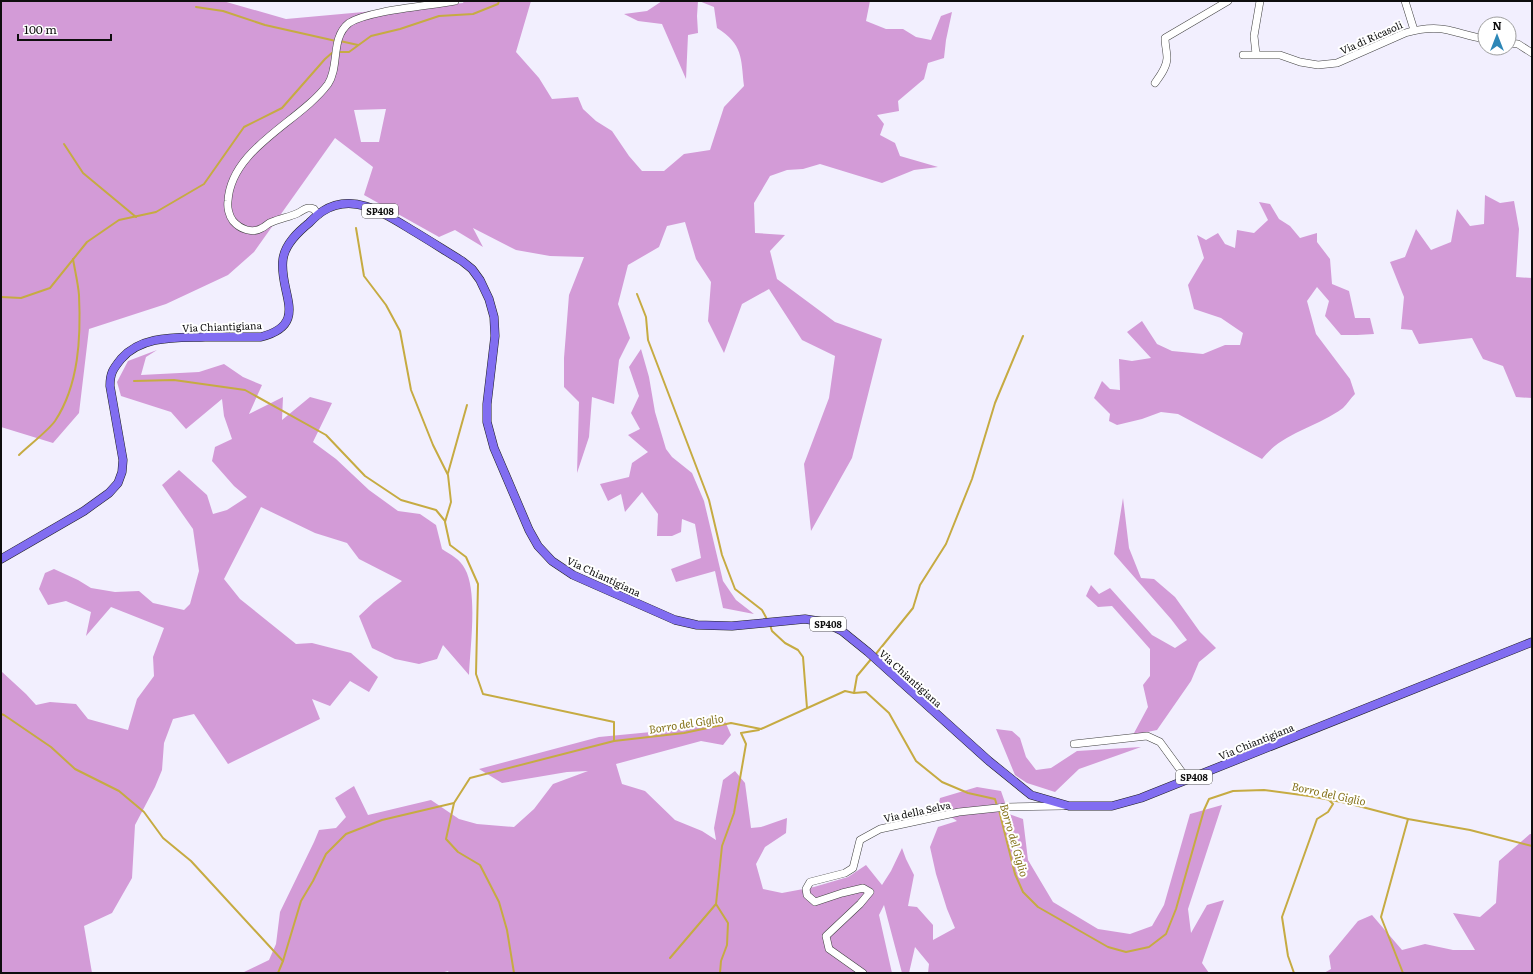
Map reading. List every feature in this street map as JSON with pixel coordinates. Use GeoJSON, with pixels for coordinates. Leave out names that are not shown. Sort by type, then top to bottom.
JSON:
{"type":"FeatureCollection","features":[{"type":"Feature","properties":{"kind":"main road","name":"Via Chiantigiana"},"geometry":{"type":"LineString","coordinates":[[1,560],[84,511],[109,493],[118,483],[122,472],[123,460],[110,386],[110,374],[127,352],[140,345],[155,340],[178,338],[261,337],[273,334],[283,326],[288,318],[289,301],[283,277],[283,259],[285,252],[293,238],[323,211],[337,206],[353,204],[366,206],[381,211],[462,261],[472,269],[480,280],[489,299],[494,317],[495,330],[487,422],[494,448],[529,530],[538,546],[552,561],[573,575],[675,620],[697,625],[748,625],[779,621],[805,620],[824,622],[842,631],[868,652],[989,761],[1031,795],[1069,806],[1112,806],[1141,798],[1532,642]]}},
{"type":"Feature","properties":{"kind":"street"},"geometry":{"type":"LineString","coordinates":[[318,215],[314,209],[306,208],[288,217],[273,221],[261,229],[252,231],[243,230],[232,220],[227,206],[228,193],[234,179],[248,157],[291,118],[316,98],[328,84],[332,76],[338,40],[349,24],[359,18],[381,13],[455,1]]}},
{"type":"Feature","properties":{"kind":"street"},"geometry":{"type":"LineString","coordinates":[[1155,83],[1165,66],[1167,58],[1165,38],[1228,1]]}},
{"type":"Feature","properties":{"kind":"street"},"geometry":{"type":"LineString","coordinates":[[1256,54],[1254,36],[1260,1]]}},
{"type":"Feature","properties":{"kind":"street"},"geometry":{"type":"LineString","coordinates":[[1405,1],[1414,30]]}},
{"type":"Feature","properties":{"kind":"street","name":"Via di Ricasoli"},"geometry":{"type":"LineString","coordinates":[[1242,55],[1280,55],[1300,62],[1318,65],[1337,63],[1405,32],[1414,30],[1447,30],[1477,38]]}},
{"type":"Feature","properties":{"kind":"street"},"geometry":{"type":"LineString","coordinates":[[1517,44],[1532,53]]}},
{"type":"Feature","properties":{"kind":"street"},"geometry":{"type":"LineString","coordinates":[[1074,744],[1147,736],[1160,742],[1187,779]]}},
{"type":"Feature","properties":{"kind":"street","name":"Via della Selva"},"geometry":{"type":"LineString","coordinates":[[864,973],[829,949],[826,936],[860,904],[870,892],[863,888],[815,902],[807,895],[806,889],[810,882],[845,873],[853,868],[860,840],[880,829],[959,812],[1007,808],[1069,806]]}},
{"type":"Feature","properties":{"kind":"shaded area"},"geometry":{"type":"Polygon","coordinates":[[[1,1],[223,1],[286,19],[463,3],[464,1],[531,1],[516,52],[539,78],[552,99],[578,97],[583,109],[596,121],[612,131],[629,156],[642,171],[664,171],[684,154],[710,150],[724,107],[744,86],[741,60],[736,46],[726,34],[717,28],[714,7],[699,1],[870,1],[866,21],[886,29],[903,29],[916,37],[931,40],[941,16],[952,12],[944,58],[928,63],[924,79],[898,101],[899,111],[877,115],[884,124],[880,135],[895,143],[900,156],[938,167],[914,170],[882,183],[820,164],[803,169],[787,170],[770,176],[754,203],[755,233],[785,235],[770,251],[777,279],[835,322],[882,339],[852,458],[811,531],[804,464],[829,398],[835,356],[802,340],[769,289],[742,304],[724,353],[708,321],[711,282],[696,259],[685,222],[667,226],[659,247],[628,265],[618,304],[630,338],[619,360],[614,404],[592,397],[589,437],[577,473],[579,402],[564,387],[564,358],[569,295],[584,257],[550,256],[516,250],[473,228],[483,247],[455,230],[439,237],[364,195],[373,167],[335,138],[254,252],[228,275],[166,304],[89,329],[79,413],[53,443],[1,427],[1,1]],[[386,109],[354,110],[361,142],[379,142],[386,109]]]}},
{"type":"Feature","properties":{"kind":"shaded area"},"geometry":{"type":"Polygon","coordinates":[[[662,1],[698,1],[698,33],[688,35],[686,79],[662,24],[638,21],[624,14],[647,11],[662,1]]]}},
{"type":"Feature","properties":{"kind":"shaded area"},"geometry":{"type":"Polygon","coordinates":[[[1485,195],[1500,203],[1514,201],[1519,229],[1516,277],[1532,278],[1532,398],[1516,397],[1503,366],[1483,359],[1472,338],[1419,344],[1412,330],[1401,329],[1404,297],[1390,262],[1405,257],[1416,229],[1431,250],[1451,242],[1457,209],[1470,226],[1484,224],[1485,195]]]}},
{"type":"Feature","properties":{"kind":"shaded area"},"geometry":{"type":"Polygon","coordinates":[[[1259,202],[1270,204],[1279,219],[1290,226],[1300,238],[1317,233],[1317,242],[1330,259],[1332,284],[1349,291],[1355,318],[1370,318],[1374,334],[1341,335],[1325,316],[1329,301],[1317,287],[1307,301],[1316,334],[1350,379],[1355,394],[1343,408],[1333,415],[1280,442],[1262,459],[1178,414],[1161,412],[1142,419],[1117,425],[1109,421],[1110,414],[1094,398],[1102,381],[1110,389],[1120,390],[1119,359],[1132,361],[1151,358],[1127,332],[1142,321],[1157,344],[1172,351],[1203,354],[1225,345],[1240,345],[1243,333],[1221,318],[1194,309],[1188,285],[1204,258],[1197,235],[1206,240],[1218,233],[1225,244],[1235,248],[1237,230],[1254,233],[1268,220],[1259,202]]]}},
{"type":"Feature","properties":{"kind":"shaded area"},"geometry":{"type":"Polygon","coordinates":[[[641,349],[649,377],[655,412],[666,449],[672,457],[692,473],[704,501],[723,581],[736,600],[754,614],[723,608],[715,571],[676,582],[671,569],[701,558],[695,524],[682,519],[681,532],[672,536],[657,536],[658,514],[642,492],[625,512],[621,494],[608,501],[600,484],[629,477],[632,463],[648,452],[628,435],[640,429],[631,413],[639,396],[629,367],[641,349]]]}},
{"type":"Feature","properties":{"kind":"shaded area"},"geometry":{"type":"Polygon","coordinates":[[[157,350],[146,357],[141,375],[199,372],[224,364],[243,377],[262,385],[249,414],[283,397],[282,420],[310,397],[332,403],[313,442],[336,459],[369,490],[398,511],[420,514],[436,525],[442,549],[458,560],[465,569],[469,579],[472,606],[472,636],[469,675],[443,645],[437,659],[419,664],[395,659],[372,648],[359,616],[374,602],[402,581],[359,559],[347,543],[315,533],[261,507],[224,579],[240,599],[296,644],[312,643],[351,653],[378,677],[369,692],[350,681],[330,706],[312,699],[320,719],[228,764],[194,714],[173,719],[164,743],[162,770],[155,787],[135,825],[132,878],[112,913],[84,926],[92,973],[1,973],[1,671],[36,705],[50,702],[76,704],[88,719],[128,730],[137,699],[154,676],[153,657],[164,628],[111,607],[86,636],[91,612],[66,601],[48,605],[39,589],[45,573],[54,569],[91,588],[115,592],[139,591],[153,603],[184,610],[190,604],[199,571],[193,529],[162,485],[179,470],[207,495],[213,514],[227,510],[247,497],[234,486],[212,461],[215,447],[232,439],[224,416],[222,399],[186,429],[171,412],[121,396],[117,382],[128,361],[157,350]]]}},
{"type":"Feature","properties":{"kind":"shaded area"},"geometry":{"type":"Polygon","coordinates":[[[1123,498],[1129,548],[1141,578],[1154,579],[1175,597],[1200,632],[1216,648],[1199,662],[1191,681],[1157,730],[1133,735],[1148,707],[1143,685],[1150,676],[1150,649],[1112,606],[1098,607],[1086,596],[1091,585],[1099,594],[1110,588],[1152,635],[1175,648],[1187,640],[1171,619],[1114,554],[1123,498]]]}},
{"type":"Feature","properties":{"kind":"shaded area"},"geometry":{"type":"Polygon","coordinates":[[[724,719],[731,735],[723,745],[701,741],[616,764],[622,784],[645,791],[675,820],[702,831],[716,840],[714,828],[723,780],[735,771],[745,783],[751,828],[761,827],[787,818],[786,833],[765,847],[756,864],[763,889],[782,893],[814,887],[848,877],[866,865],[882,885],[891,871],[902,848],[914,875],[908,906],[917,907],[933,925],[933,940],[955,928],[947,909],[936,874],[930,847],[938,827],[957,821],[938,808],[940,798],[977,787],[1001,791],[1009,814],[1023,819],[1028,860],[1053,902],[1098,929],[1130,934],[1152,926],[1164,905],[1190,814],[1222,805],[1188,909],[1191,933],[1207,905],[1224,900],[1202,963],[1209,973],[928,973],[929,964],[915,947],[909,973],[902,973],[884,905],[879,915],[892,973],[449,973],[448,971],[441,973],[242,973],[269,960],[276,944],[280,912],[319,830],[336,828],[346,817],[335,798],[354,786],[368,815],[431,800],[459,819],[477,824],[514,827],[534,809],[553,784],[588,771],[567,772],[502,783],[479,769],[599,737],[672,730],[724,719]]]}},
{"type":"Feature","properties":{"kind":"shaded area"},"geometry":{"type":"Polygon","coordinates":[[[996,729],[1012,731],[1020,738],[1026,757],[1036,770],[1051,768],[1077,751],[1141,747],[1079,769],[1055,792],[1027,783],[1015,775],[996,729]]]}},
{"type":"Feature","properties":{"kind":"shaded area"},"geometry":{"type":"Polygon","coordinates":[[[1530,834],[1532,834],[1532,973],[1324,973],[1331,969],[1329,956],[1358,921],[1372,915],[1402,950],[1425,944],[1453,950],[1475,950],[1453,913],[1480,917],[1496,903],[1499,861],[1530,834]]]}},
{"type":"Feature","properties":{"kind":"waterway"},"geometry":{"type":"LineString","coordinates":[[338,52],[349,52],[371,36],[400,29],[439,16],[473,14],[498,4],[499,1]]}},
{"type":"Feature","properties":{"kind":"waterway"},"geometry":{"type":"LineString","coordinates":[[196,7],[223,11],[265,25],[336,41]]}},
{"type":"Feature","properties":{"kind":"waterway"},"geometry":{"type":"LineString","coordinates":[[340,41],[358,45]]}},
{"type":"Feature","properties":{"kind":"waterway"},"geometry":{"type":"LineString","coordinates":[[1,297],[21,298],[50,288],[87,242],[119,220],[156,212],[204,184],[244,127],[282,108],[325,59],[333,52]]}},
{"type":"Feature","properties":{"kind":"waterway"},"geometry":{"type":"LineString","coordinates":[[64,144],[83,173],[136,217]]}},
{"type":"Feature","properties":{"kind":"waterway"},"geometry":{"type":"LineString","coordinates":[[356,228],[364,276],[386,305],[400,331],[411,390],[433,445],[448,475],[451,502],[445,522],[450,545],[466,557],[478,584],[476,674],[483,694],[614,722],[614,741]]}},
{"type":"Feature","properties":{"kind":"waterway"},"geometry":{"type":"LineString","coordinates":[[19,455],[55,421],[63,407],[74,376],[79,344],[80,311],[79,290],[73,259]]}},
{"type":"Feature","properties":{"kind":"waterway"},"geometry":{"type":"LineString","coordinates":[[637,294],[646,317],[648,340],[709,500],[722,555],[735,589],[762,610],[768,621]]}},
{"type":"Feature","properties":{"kind":"waterway"},"geometry":{"type":"LineString","coordinates":[[875,655],[913,608],[920,585],[946,544],[972,479],[995,403],[1023,336]]}},
{"type":"Feature","properties":{"kind":"waterway"},"geometry":{"type":"LineString","coordinates":[[134,381],[174,380],[245,390],[326,435],[365,476],[401,500],[436,510],[445,521]]}},
{"type":"Feature","properties":{"kind":"waterway"},"geometry":{"type":"LineString","coordinates":[[448,473],[467,405]]}},
{"type":"Feature","properties":{"kind":"waterway"},"geometry":{"type":"LineString","coordinates":[[770,625],[772,631],[785,643],[798,650],[803,657],[807,708]]}},
{"type":"Feature","properties":{"kind":"waterway"},"geometry":{"type":"LineString","coordinates":[[854,693],[857,676],[872,658]]}},
{"type":"Feature","properties":{"kind":"waterway","name":"Borro del Giglio"},"geometry":{"type":"LineString","coordinates":[[278,973],[301,901],[313,881],[326,854],[346,834],[382,820],[454,803],[470,778],[614,741],[684,733],[731,723],[761,729],[845,691],[854,693],[866,692],[889,713],[916,761],[942,782],[968,793],[995,799],[997,806]]}},
{"type":"Feature","properties":{"kind":"waterway"},"geometry":{"type":"LineString","coordinates":[[1,714],[51,747],[75,769],[119,791],[144,812],[163,838],[191,861],[283,961]]}},
{"type":"Feature","properties":{"kind":"waterway"},"geometry":{"type":"LineString","coordinates":[[670,958],[716,904],[722,846],[734,813],[746,744],[741,733],[759,730]]}},
{"type":"Feature","properties":{"kind":"waterway","name":"Borro del Giglio"},"geometry":{"type":"LineString","coordinates":[[999,810],[1015,874],[1023,892],[1038,907],[1108,947],[1126,952],[1149,947],[1166,934],[1176,909],[1204,810],[1209,799],[1233,791],[1264,790],[1309,796],[1347,803],[1408,819],[1470,830],[1532,846]]}},
{"type":"Feature","properties":{"kind":"waterway"},"geometry":{"type":"LineString","coordinates":[[1294,973],[1288,956],[1282,917],[1317,819],[1328,812],[1333,804],[1329,800]]}},
{"type":"Feature","properties":{"kind":"waterway"},"geometry":{"type":"LineString","coordinates":[[454,803],[446,839],[458,852],[480,865],[499,902],[507,930],[514,973]]}},
{"type":"Feature","properties":{"kind":"waterway"},"geometry":{"type":"LineString","coordinates":[[1403,973],[1381,917],[1408,819]]}},
{"type":"Feature","properties":{"kind":"waterway"},"geometry":{"type":"LineString","coordinates":[[716,904],[728,923],[727,945],[721,961],[720,973]]}}]}
